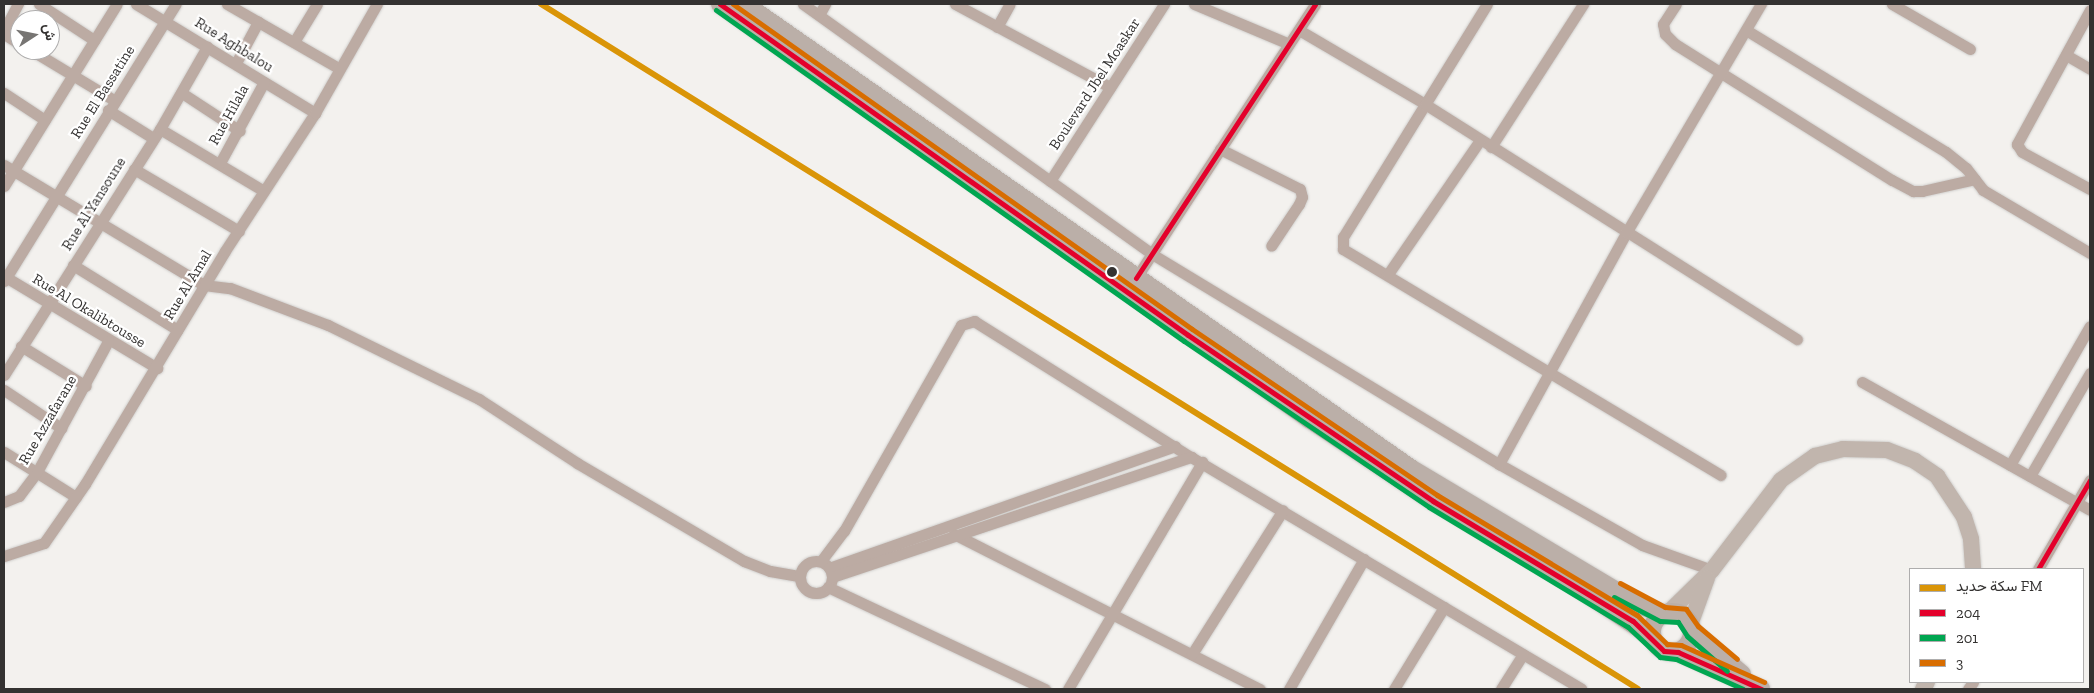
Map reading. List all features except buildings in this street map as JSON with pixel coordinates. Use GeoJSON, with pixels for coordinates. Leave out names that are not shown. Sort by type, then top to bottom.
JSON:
{"type":"FeatureCollection","features":[{"type":"Feature","properties":{"kind":"main road"},"geometry":{"type":"LineString","coordinates":[[720,4],[1308,419],[1434,501],[1601,602],[1652,637],[1664,651],[1678,652],[1759,688]]}},
{"type":"Feature","properties":{"kind":"main road"},"geometry":{"type":"LineString","coordinates":[[744,4],[1412,469],[1642,606],[1666,614],[1682,615],[1691,628],[1759,688]]}},
{"type":"Feature","properties":{"kind":"main road"},"geometry":{"type":"LineString","coordinates":[[1652,637],[1653,626],[1666,614]]}},
{"type":"Feature","properties":{"kind":"main road"},"geometry":{"type":"LineString","coordinates":[[1678,652],[1688,644],[1691,628]]}},
{"type":"Feature","properties":{"kind":"street"},"geometry":{"type":"LineString","coordinates":[[5,27],[18,4]]}},
{"type":"Feature","properties":{"kind":"street"},"geometry":{"type":"LineString","coordinates":[[38,4],[94,40]]}},
{"type":"Feature","properties":{"kind":"street"},"geometry":{"type":"LineString","coordinates":[[4,186],[9,168],[45,120],[117,4]]}},
{"type":"Feature","properties":{"kind":"street","name":"Rue Aghbalou"},"geometry":{"type":"LineString","coordinates":[[136,4],[236,63],[315,113]]}},
{"type":"Feature","properties":{"kind":"street","name":"Rue El Bassatine"},"geometry":{"type":"LineString","coordinates":[[5,278],[57,197],[111,105],[176,4]]}},
{"type":"Feature","properties":{"kind":"street"},"geometry":{"type":"LineString","coordinates":[[227,4],[340,69]]}},
{"type":"Feature","properties":{"kind":"street"},"geometry":{"type":"LineString","coordinates":[[294,42],[317,4]]}},
{"type":"Feature","properties":{"kind":"street","name":"Rue Al Amal"},"geometry":{"type":"LineString","coordinates":[[4,556],[44,543],[76,497],[157,368],[204,285],[315,113],[377,4]]}},
{"type":"Feature","properties":{"kind":"street"},"geometry":{"type":"LineString","coordinates":[[803,4],[1152,254],[1499,464],[1642,545],[1710,572]]}},
{"type":"Feature","properties":{"kind":"street"},"geometry":{"type":"LineString","coordinates":[[819,15],[825,4]]}},
{"type":"Feature","properties":{"kind":"street"},"geometry":{"type":"LineString","coordinates":[[955,4],[1110,87]]}},
{"type":"Feature","properties":{"kind":"street"},"geometry":{"type":"LineString","coordinates":[[997,27],[1010,4]]}},
{"type":"Feature","properties":{"kind":"street","name":"Boulevard Jbel Moaskar"},"geometry":{"type":"LineString","coordinates":[[1050,181],[1164,4]]}},
{"type":"Feature","properties":{"kind":"street"},"geometry":{"type":"LineString","coordinates":[[1194,4],[1289,44]]}},
{"type":"Feature","properties":{"kind":"street"},"geometry":{"type":"LineString","coordinates":[[1136,278],[1315,4]]}},
{"type":"Feature","properties":{"kind":"street"},"geometry":{"type":"LineString","coordinates":[[1487,4],[1342,241],[1343,249],[1388,274],[1720,475]]}},
{"type":"Feature","properties":{"kind":"street"},"geometry":{"type":"LineString","coordinates":[[1491,148],[1583,4]]}},
{"type":"Feature","properties":{"kind":"street"},"geometry":{"type":"LineString","coordinates":[[1676,4],[1663,24],[1665,34],[1675,44],[1913,191],[1975,179]]}},
{"type":"Feature","properties":{"kind":"street"},"geometry":{"type":"LineString","coordinates":[[1499,464],[1626,233],[1761,4]]}},
{"type":"Feature","properties":{"kind":"street"},"geometry":{"type":"LineString","coordinates":[[1892,4],[1970,49]]}},
{"type":"Feature","properties":{"kind":"street"},"geometry":{"type":"LineString","coordinates":[[2090,10],[2017,144],[2022,152],[2090,189]]}},
{"type":"Feature","properties":{"kind":"street"},"geometry":{"type":"LineString","coordinates":[[236,63],[258,22]]}},
{"type":"Feature","properties":{"kind":"street"},"geometry":{"type":"LineString","coordinates":[[1299,30],[1426,104],[1491,148],[1797,339]]}},
{"type":"Feature","properties":{"kind":"street"},"geometry":{"type":"LineString","coordinates":[[1746,30],[1946,152],[1975,179],[1983,190],[2090,253]]}},
{"type":"Feature","properties":{"kind":"street","name":"Rue Al Yansoune"},"geometry":{"type":"LineString","coordinates":[[4,375],[182,93],[207,47]]}},
{"type":"Feature","properties":{"kind":"street"},"geometry":{"type":"LineString","coordinates":[[2066,55],[2090,68]]}},
{"type":"Feature","properties":{"kind":"street"},"geometry":{"type":"LineString","coordinates":[[48,60],[74,75],[111,105],[156,134],[220,163],[264,191]]}},
{"type":"Feature","properties":{"kind":"street","name":"Rue Hilala"},"geometry":{"type":"LineString","coordinates":[[220,163],[240,131],[264,82]]}},
{"type":"Feature","properties":{"kind":"street"},"geometry":{"type":"LineString","coordinates":[[4,93],[45,120]]}},
{"type":"Feature","properties":{"kind":"street"},"geometry":{"type":"LineString","coordinates":[[182,93],[240,131]]}},
{"type":"Feature","properties":{"kind":"street"},"geometry":{"type":"LineString","coordinates":[[1388,274],[1480,140]]}},
{"type":"Feature","properties":{"kind":"street"},"geometry":{"type":"LineString","coordinates":[[1220,149],[1300,189],[1302,197],[1299,204],[1271,246]]}},
{"type":"Feature","properties":{"kind":"street"},"geometry":{"type":"LineString","coordinates":[[9,168],[204,285],[230,288],[328,325],[479,399],[577,463],[744,561],[770,571],[799,576]]}},
{"type":"Feature","properties":{"kind":"street"},"geometry":{"type":"LineString","coordinates":[[134,169],[239,231]]}},
{"type":"Feature","properties":{"kind":"street"},"geometry":{"type":"LineString","coordinates":[[73,265],[178,330]]}},
{"type":"Feature","properties":{"kind":"street","name":"Rue Al Okalibtousse"},"geometry":{"type":"LineString","coordinates":[[5,278],[108,341],[157,368]]}},
{"type":"Feature","properties":{"kind":"street"},"geometry":{"type":"LineString","coordinates":[[1045,689],[828,573],[806,563],[799,576],[802,586],[810,592],[820,592],[828,573],[844,531],[961,325],[967,322],[974,321],[1197,460],[1581,689]]}},
{"type":"Feature","properties":{"kind":"street"},"geometry":{"type":"LineString","coordinates":[[2010,465],[2090,326]]}},
{"type":"Feature","properties":{"kind":"street","name":"Rue Azzafarane"},"geometry":{"type":"LineString","coordinates":[[4,502],[19,496],[37,472],[86,386],[108,341]]}},
{"type":"Feature","properties":{"kind":"street"},"geometry":{"type":"LineString","coordinates":[[21,346],[86,386]]}},
{"type":"Feature","properties":{"kind":"street"},"geometry":{"type":"LineString","coordinates":[[2030,476],[2090,373]]}},
{"type":"Feature","properties":{"kind":"street"},"geometry":{"type":"LineString","coordinates":[[1862,382],[2090,510]]}},
{"type":"Feature","properties":{"kind":"street"},"geometry":{"type":"LineString","coordinates":[[4,390],[61,428]]}},
{"type":"Feature","properties":{"kind":"street"},"geometry":{"type":"LineString","coordinates":[[828,573],[944,526],[1175,446]]}},
{"type":"Feature","properties":{"kind":"street"},"geometry":{"type":"LineString","coordinates":[[1666,614],[1710,572],[1767,495],[1789,472],[1815,456],[1854,447],[1896,453],[1937,476],[1964,517],[1971,539],[1973,568]]}},
{"type":"Feature","properties":{"kind":"street"},"geometry":{"type":"LineString","coordinates":[[4,452],[76,497]]}},
{"type":"Feature","properties":{"kind":"street"},"geometry":{"type":"LineString","coordinates":[[828,573],[957,537],[1197,460]]}},
{"type":"Feature","properties":{"kind":"street"},"geometry":{"type":"LineString","coordinates":[[1068,689],[1197,460]]}},
{"type":"Feature","properties":{"kind":"street"},"geometry":{"type":"LineString","coordinates":[[2039,568],[2090,480]]}},
{"type":"Feature","properties":{"kind":"street"},"geometry":{"type":"LineString","coordinates":[[1192,654],[1283,510]]}},
{"type":"Feature","properties":{"kind":"street"},"geometry":{"type":"LineString","coordinates":[[944,526],[957,537],[1110,616],[1192,654],[1260,689]]}},
{"type":"Feature","properties":{"kind":"street"},"geometry":{"type":"LineString","coordinates":[[1289,689],[1364,559]]}},
{"type":"Feature","properties":{"kind":"street"},"geometry":{"type":"LineString","coordinates":[[1691,628],[1710,572]]}},
{"type":"Feature","properties":{"kind":"street"},"geometry":{"type":"LineString","coordinates":[[1394,689],[1444,607]]}},
{"type":"Feature","properties":{"kind":"street"},"geometry":{"type":"LineString","coordinates":[[1501,689],[1523,654]]}},
{"type":"Feature","properties":{"kind":"rail line","name":"FM"},"geometry":{"type":"LineString","coordinates":[[541,4],[1638,689]]}},
{"type":"Feature","properties":{"kind":"transit line","name":"204"},"geometry":{"type":"LineString","coordinates":[[720,4],[1188,335],[1433,501],[1633,621],[1664,651],[1678,652],[1761,689]]}},
{"type":"Feature","properties":{"kind":"transit line","name":"3"},"geometry":{"type":"LineString","coordinates":[[733,4],[1192,329],[1437,495],[1637,615],[1667,644],[1681,645],[1764,682]]}},
{"type":"Feature","properties":{"kind":"transit line","name":"204"},"geometry":{"type":"LineString","coordinates":[[1136,278],[1315,4]]}},
{"type":"Feature","properties":{"kind":"transit line","name":"201"},"geometry":{"type":"LineString","coordinates":[[716,10],[1184,341],[1429,507],[1628,627],[1660,657],[1676,659],[1743,689]]}},
{"type":"Feature","properties":{"kind":"transit line","name":"204"},"geometry":{"type":"LineString","coordinates":[[2039,568],[2090,480]]}},
{"type":"Feature","properties":{"kind":"transit line","name":"3"},"geometry":{"type":"LineString","coordinates":[[1620,583],[1665,607],[1686,609],[1698,626],[1737,659]]}},
{"type":"Feature","properties":{"kind":"transit line","name":"201"},"geometry":{"type":"LineString","coordinates":[[1614,597],[1660,621],[1678,622],[1687,636],[1727,671]]}}]}
